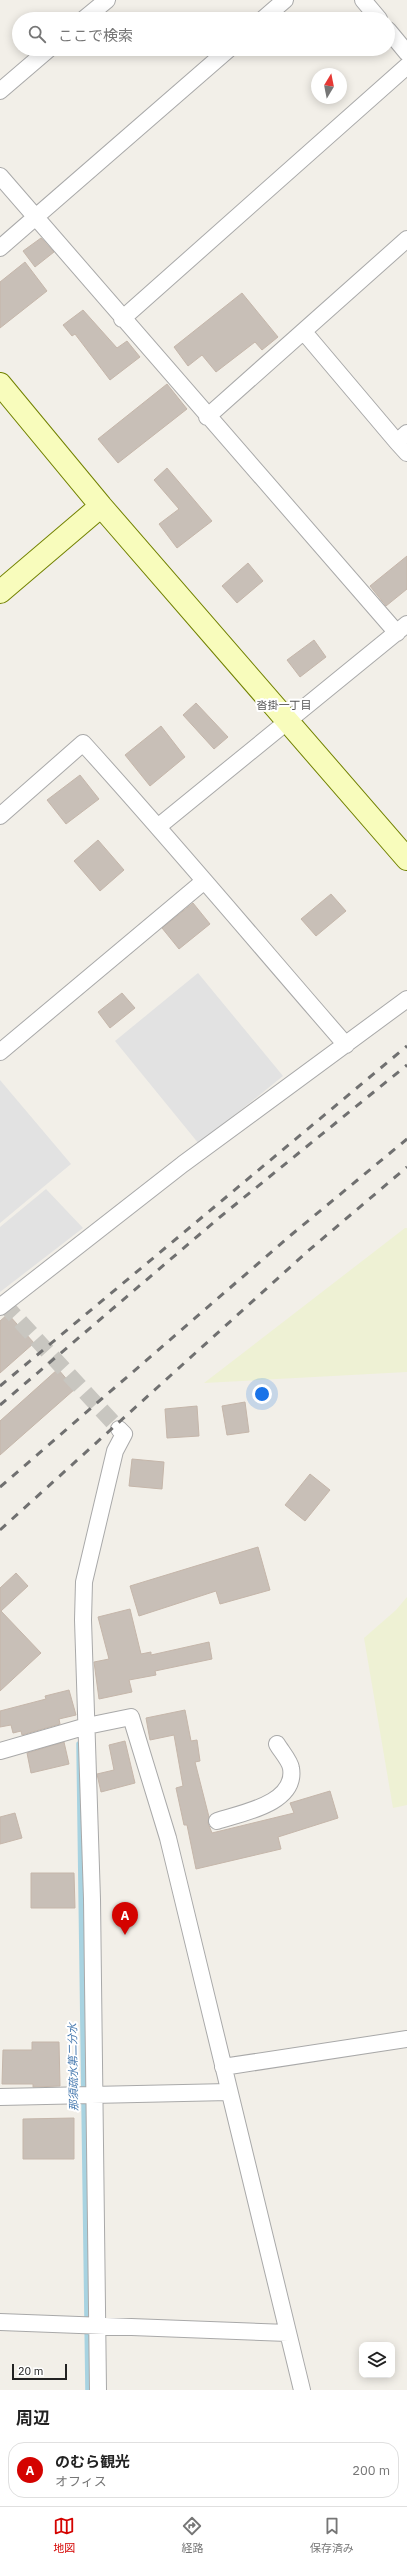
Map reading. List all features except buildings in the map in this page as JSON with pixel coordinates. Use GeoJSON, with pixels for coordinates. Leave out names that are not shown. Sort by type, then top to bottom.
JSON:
{"type":"FeatureCollection","features":[{"type":"Feature","properties":{"kind":"street"},"geometry":{"type":"LineString","coordinates":[[92,12],[107,0]]}},
{"type":"Feature","properties":{"kind":"street"},"geometry":{"type":"LineString","coordinates":[[271,12],[285,0]]}},
{"type":"Feature","properties":{"kind":"street"},"geometry":{"type":"LineString","coordinates":[[363,0],[373,12]]}},
{"type":"Feature","properties":{"kind":"street"},"geometry":{"type":"LineString","coordinates":[[395,38],[407,53]]}},
{"type":"Feature","properties":{"kind":"street"},"geometry":{"type":"LineString","coordinates":[[0,91],[42,56]]}},
{"type":"Feature","properties":{"kind":"street"},"geometry":{"type":"LineString","coordinates":[[0,248],[221,56]]}},
{"type":"Feature","properties":{"kind":"street"},"geometry":{"type":"LineString","coordinates":[[122,319],[407,66]]}},
{"type":"Feature","properties":{"kind":"street"},"geometry":{"type":"LineString","coordinates":[[0,176],[207,417],[402,629],[159,826]]}},
{"type":"Feature","properties":{"kind":"street"},"geometry":{"type":"LineString","coordinates":[[207,417],[407,239]]}},
{"type":"Feature","properties":{"kind":"street"},"geometry":{"type":"LineString","coordinates":[[304,332],[404,443]]}},
{"type":"Feature","properties":{"kind":"street"},"geometry":{"type":"LineString","coordinates":[[0,384],[101,506],[290,721],[407,859]]}},
{"type":"Feature","properties":{"kind":"street"},"geometry":{"type":"LineString","coordinates":[[0,592],[101,506]]}},
{"type":"Feature","properties":{"kind":"street"},"geometry":{"type":"LineString","coordinates":[[0,816],[83,743],[159,826],[203,882],[346,1045]]}},
{"type":"Feature","properties":{"kind":"street"},"geometry":{"type":"LineString","coordinates":[[0,1052],[203,882]]}},
{"type":"Feature","properties":{"kind":"street"},"geometry":{"type":"LineString","coordinates":[[0,1307],[183,1164],[407,999]]}},
{"type":"Feature","properties":{"kind":"street"},"geometry":{"type":"LineString","coordinates":[[98,2390],[95,2096],[87,1726],[83,1620],[84,1582],[115,1451],[124,1434],[119,1429]]}},
{"type":"Feature","properties":{"kind":"street"},"geometry":{"type":"LineString","coordinates":[[0,1751],[87,1726],[131,1717],[168,1838],[302,2390]]}},
{"type":"Feature","properties":{"kind":"street"},"geometry":{"type":"LineString","coordinates":[[217,1821],[275,1802],[289,1785],[291,1768],[277,1744]]}},
{"type":"Feature","properties":{"kind":"street"},"geometry":{"type":"LineString","coordinates":[[223,2067],[407,2038]]}},
{"type":"Feature","properties":{"kind":"street"},"geometry":{"type":"LineString","coordinates":[[0,2097],[229,2092]]}},
{"type":"Feature","properties":{"kind":"street"},"geometry":{"type":"LineString","coordinates":[[0,2322],[288,2333]]}},
{"type":"Feature","properties":{"kind":"green space"},"geometry":{"type":"Polygon","coordinates":[[[405,1228],[407,1228],[407,1372],[204,1383],[405,1228]]]}},
{"type":"Feature","properties":{"kind":"green space"},"geometry":{"type":"Polygon","coordinates":[[[407,1597],[407,1805],[393,1808],[364,1638],[396,1610],[407,1597]]]}},
{"type":"Feature","properties":{"kind":"shaded area"},"geometry":{"type":"Polygon","coordinates":[[[198,973],[283,1076],[199,1144],[115,1041],[198,973]]]}},
{"type":"Feature","properties":{"kind":"shaded area"},"geometry":{"type":"Polygon","coordinates":[[[0,1080],[71,1164],[0,1223],[0,1080]]]}},
{"type":"Feature","properties":{"kind":"shaded area"},"geometry":{"type":"Polygon","coordinates":[[[46,1189],[83,1228],[0,1292],[0,1227],[46,1189]]]}},
{"type":"Feature","properties":{"kind":"waterway","name":"那須疏水第二分水"},"geometry":{"type":"LineString","coordinates":[[79,1744],[88,2390]]}},
{"type":"Feature","properties":{"kind":"tunnel"},"geometry":{"type":"LineString","coordinates":[[4,1304],[119,1429]]}},
{"type":"Feature","properties":{"kind":"railway"},"geometry":{"type":"LineString","coordinates":[[0,1386],[407,1046]]}},
{"type":"Feature","properties":{"kind":"railway"},"geometry":{"type":"LineString","coordinates":[[0,1405],[220,1217],[407,1065]]}},
{"type":"Feature","properties":{"kind":"railway"},"geometry":{"type":"LineString","coordinates":[[0,1487],[291,1235],[407,1139]]}},
{"type":"Feature","properties":{"kind":"railway"},"geometry":{"type":"LineString","coordinates":[[0,1530],[308,1251],[407,1167]]}},
{"type":"Feature","properties":{"kind":"place","name":"のむら観光"},"geometry":{"type":"Point","coordinates":[125,1935]}},
{"type":"Feature","properties":{"kind":"district","name":"沓掛一丁目"},"geometry":{"type":"Point","coordinates":[284,705]}}]}
